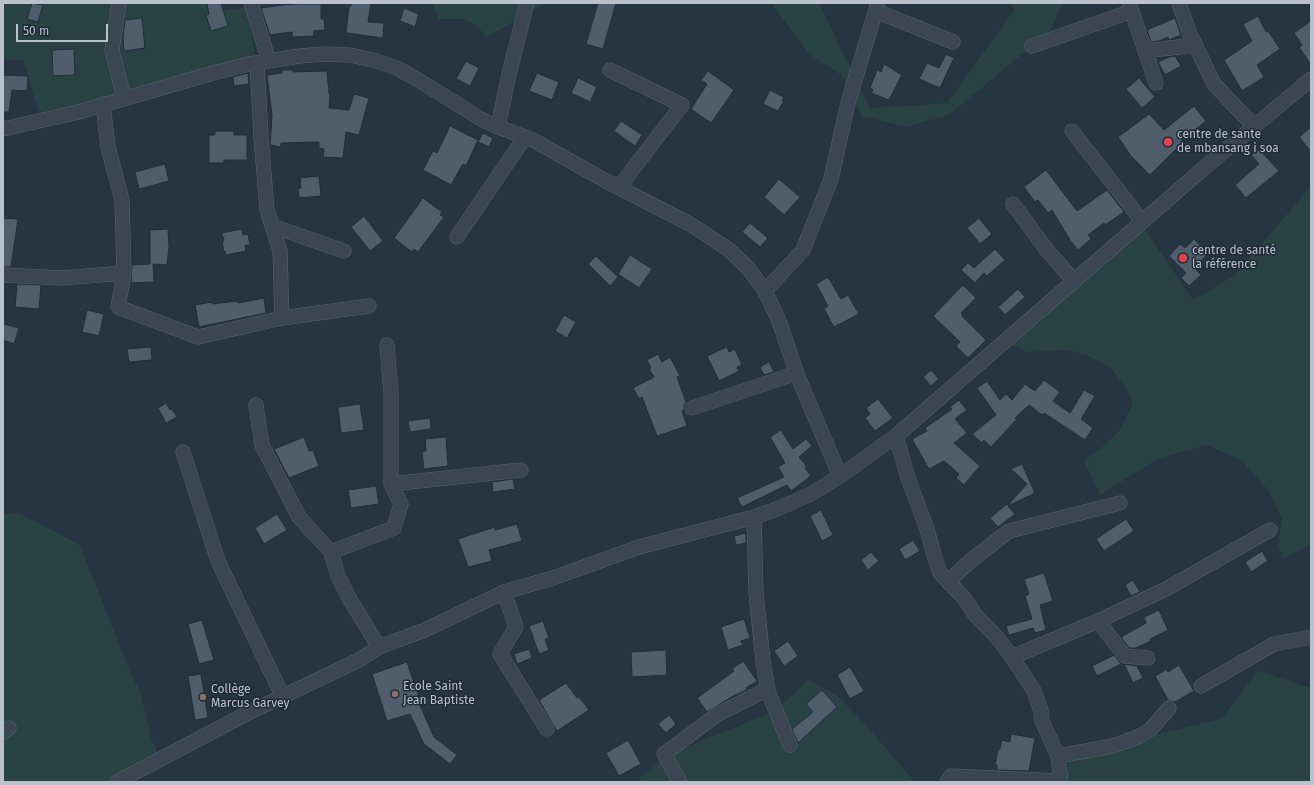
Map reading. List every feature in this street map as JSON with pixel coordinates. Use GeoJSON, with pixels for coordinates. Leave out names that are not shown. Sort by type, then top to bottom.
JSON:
{"type":"FeatureCollection","features":[{"type":"Feature","properties":{"kind":"street"},"geometry":{"type":"LineString","coordinates":[[119,3],[112,50],[124,98]]}},
{"type":"Feature","properties":{"kind":"street"},"geometry":{"type":"LineString","coordinates":[[251,3],[263,62],[261,137],[267,202],[272,226],[280,251],[282,318]]}},
{"type":"Feature","properties":{"kind":"street"},"geometry":{"type":"LineString","coordinates":[[498,127],[509,74],[527,3]]}},
{"type":"Feature","properties":{"kind":"street"},"geometry":{"type":"LineString","coordinates":[[1179,3],[1189,32],[1214,84],[1254,126]]}},
{"type":"Feature","properties":{"kind":"street"},"geometry":{"type":"LineString","coordinates":[[765,291],[803,250],[831,179],[848,103],[877,7],[953,42]]}},
{"type":"Feature","properties":{"kind":"street"},"geometry":{"type":"LineString","coordinates":[[1032,46],[1130,7],[1156,83]]}},
{"type":"Feature","properties":{"kind":"street"},"geometry":{"type":"LineString","coordinates":[[1145,51],[1195,45]]}},
{"type":"Feature","properties":{"kind":"street"},"geometry":{"type":"LineString","coordinates":[[3,129],[75,113],[213,73],[263,62],[300,56],[324,54],[350,55],[372,60],[402,71],[481,119],[532,140],[690,224],[728,249],[748,268],[765,291],[779,320],[797,373],[840,476]]}},
{"type":"Feature","properties":{"kind":"street"},"geometry":{"type":"LineString","coordinates":[[610,70],[682,105],[619,187]]}},
{"type":"Feature","properties":{"kind":"street"},"geometry":{"type":"LineString","coordinates":[[117,782],[248,713],[359,660],[379,647],[425,630],[504,592],[553,578],[639,547],[754,517],[811,494],[840,476],[896,436],[1142,221],[1311,79]]}},
{"type":"Feature","properties":{"kind":"street"},"geometry":{"type":"LineString","coordinates":[[103,104],[108,147],[122,200],[124,273],[118,307],[198,337],[282,318],[369,306]]}},
{"type":"Feature","properties":{"kind":"street"},"geometry":{"type":"LineString","coordinates":[[1072,131],[1142,221]]}},
{"type":"Feature","properties":{"kind":"street"},"geometry":{"type":"LineString","coordinates":[[457,237],[525,137]]}},
{"type":"Feature","properties":{"kind":"street"},"geometry":{"type":"LineString","coordinates":[[1013,204],[1046,249],[1074,281]]}},
{"type":"Feature","properties":{"kind":"street"},"geometry":{"type":"LineString","coordinates":[[272,226],[344,251]]}},
{"type":"Feature","properties":{"kind":"street"},"geometry":{"type":"LineString","coordinates":[[3,275],[62,278],[124,273]]}},
{"type":"Feature","properties":{"kind":"street"},"geometry":{"type":"LineString","coordinates":[[331,552],[394,528],[402,504],[391,484],[391,393],[387,345]]}},
{"type":"Feature","properties":{"kind":"street"},"geometry":{"type":"LineString","coordinates":[[692,408],[797,373]]}},
{"type":"Feature","properties":{"kind":"street"},"geometry":{"type":"LineString","coordinates":[[256,405],[262,445],[300,517],[331,552],[338,576],[349,598],[379,647]]}},
{"type":"Feature","properties":{"kind":"street"},"geometry":{"type":"LineString","coordinates":[[896,436],[908,478],[927,529],[940,573],[964,598],[976,616],[996,636],[1012,657],[1034,691],[1042,721],[1058,756],[1060,781],[951,776],[947,782]]}},
{"type":"Feature","properties":{"kind":"street"},"geometry":{"type":"LineString","coordinates":[[183,452],[218,561],[283,696]]}},
{"type":"Feature","properties":{"kind":"street"},"geometry":{"type":"LineString","coordinates":[[391,484],[521,470]]}},
{"type":"Feature","properties":{"kind":"street"},"geometry":{"type":"LineString","coordinates":[[948,582],[969,562],[1009,531],[1120,503]]}},
{"type":"Feature","properties":{"kind":"street"},"geometry":{"type":"LineString","coordinates":[[754,517],[756,593],[759,632],[768,689],[790,745]]}},
{"type":"Feature","properties":{"kind":"street"},"geometry":{"type":"LineString","coordinates":[[1012,657],[1098,622],[1166,589],[1270,530]]}},
{"type":"Feature","properties":{"kind":"street"},"geometry":{"type":"LineString","coordinates":[[504,592],[516,627],[500,654],[548,729]]}},
{"type":"Feature","properties":{"kind":"street"},"geometry":{"type":"LineString","coordinates":[[1098,622],[1125,656],[1148,658]]}},
{"type":"Feature","properties":{"kind":"street"},"geometry":{"type":"LineString","coordinates":[[1201,686],[1274,644],[1311,637]]}},
{"type":"Feature","properties":{"kind":"street"},"geometry":{"type":"LineString","coordinates":[[680,782],[664,754],[718,714],[768,689]]}},
{"type":"Feature","properties":{"kind":"street"},"geometry":{"type":"LineString","coordinates":[[1058,756],[1113,746],[1140,736],[1151,729],[1169,708]]}},
{"type":"Feature","properties":{"kind":"green space"},"geometry":{"type":"Polygon","coordinates":[[[3,3],[208,3],[217,12],[273,3],[246,9],[257,63],[41,119],[23,60],[3,60],[3,3]]]}},
{"type":"Feature","properties":{"kind":"green space"},"geometry":{"type":"Polygon","coordinates":[[[433,3],[546,3],[487,37],[477,26],[464,19],[438,19],[433,3]]]}},
{"type":"Feature","properties":{"kind":"green space"},"geometry":{"type":"Polygon","coordinates":[[[771,3],[819,3],[870,108],[947,103],[1015,9],[1010,3],[1063,3],[1050,31],[949,115],[906,127],[862,116],[841,75],[809,54],[771,3]]]}},
{"type":"Feature","properties":{"kind":"green space"},"geometry":{"type":"Polygon","coordinates":[[[1311,186],[1311,544],[1283,559],[1278,544],[1282,518],[1268,490],[1242,461],[1207,445],[1159,458],[1100,495],[1084,461],[1119,431],[1133,403],[1124,385],[1110,367],[1087,355],[1069,350],[1027,352],[1004,340],[1142,225],[1193,300],[1235,275],[1311,186]]]}},
{"type":"Feature","properties":{"kind":"green space"},"geometry":{"type":"Polygon","coordinates":[[[19,513],[80,545],[132,677],[140,690],[151,738],[161,759],[117,782],[3,782],[3,515],[19,513]]]}},
{"type":"Feature","properties":{"kind":"green space"},"geometry":{"type":"Polygon","coordinates":[[[1258,671],[1311,688],[1311,782],[1065,782],[1069,758],[1222,718],[1258,671]]]}},
{"type":"Feature","properties":{"kind":"green space"},"geometry":{"type":"Polygon","coordinates":[[[808,680],[838,696],[864,723],[915,782],[638,782],[640,778],[667,755],[775,711],[808,680]]]}},
{"type":"Feature","properties":{"kind":"building"},"geometry":{"type":"Polygon","coordinates":[[[32,3],[43,5],[38,22],[27,19],[32,3]]]}},
{"type":"Feature","properties":{"kind":"building"},"geometry":{"type":"Polygon","coordinates":[[[207,3],[221,3],[228,26],[211,31],[206,15],[209,14],[207,3]]]}},
{"type":"Feature","properties":{"kind":"building"},"geometry":{"type":"Polygon","coordinates":[[[351,3],[371,3],[368,22],[384,23],[383,38],[346,33],[349,6],[351,6],[351,3]]]}},
{"type":"Feature","properties":{"kind":"building"},"geometry":{"type":"Polygon","coordinates":[[[598,3],[616,3],[603,49],[586,44],[598,3]]]}},
{"type":"Feature","properties":{"kind":"building"},"geometry":{"type":"Polygon","coordinates":[[[297,4],[321,4],[321,19],[324,19],[325,30],[314,31],[314,36],[292,37],[292,32],[270,35],[261,8],[297,4]]]}},
{"type":"Feature","properties":{"kind":"building"},"geometry":{"type":"Polygon","coordinates":[[[404,8],[419,14],[415,27],[400,21],[404,8]]]}},
{"type":"Feature","properties":{"kind":"building"},"geometry":{"type":"Polygon","coordinates":[[[1258,16],[1266,32],[1268,31],[1280,49],[1257,65],[1264,77],[1242,91],[1224,60],[1252,41],[1243,24],[1258,16]]]}},
{"type":"Feature","properties":{"kind":"building"},"geometry":{"type":"Polygon","coordinates":[[[142,18],[145,48],[124,51],[123,37],[125,20],[142,18]]]}},
{"type":"Feature","properties":{"kind":"building"},"geometry":{"type":"Polygon","coordinates":[[[1175,18],[1181,35],[1169,40],[1168,37],[1159,41],[1151,42],[1147,30],[1175,18]]]}},
{"type":"Feature","properties":{"kind":"building"},"geometry":{"type":"Polygon","coordinates":[[[1311,21],[1311,65],[1299,47],[1302,45],[1294,33],[1311,21]]]}},
{"type":"Feature","properties":{"kind":"building"},"geometry":{"type":"Polygon","coordinates":[[[74,49],[75,75],[53,76],[52,50],[74,49]]]}},
{"type":"Feature","properties":{"kind":"building"},"geometry":{"type":"Polygon","coordinates":[[[946,54],[954,58],[940,88],[919,79],[927,63],[939,68],[946,54]]]}},
{"type":"Feature","properties":{"kind":"building"},"geometry":{"type":"Polygon","coordinates":[[[1175,56],[1181,66],[1165,75],[1158,62],[1175,56]]]}},
{"type":"Feature","properties":{"kind":"building"},"geometry":{"type":"Polygon","coordinates":[[[466,61],[479,68],[470,86],[456,79],[466,61]]]}},
{"type":"Feature","properties":{"kind":"building"},"geometry":{"type":"Polygon","coordinates":[[[884,64],[902,75],[889,100],[871,93],[873,90],[870,88],[877,70],[881,72],[884,64]]]}},
{"type":"Feature","properties":{"kind":"building"},"geometry":{"type":"Polygon","coordinates":[[[282,70],[293,70],[293,72],[327,71],[330,94],[329,108],[349,110],[354,94],[369,98],[359,135],[346,132],[343,158],[323,157],[324,149],[319,148],[319,142],[281,143],[281,147],[270,145],[272,116],[267,75],[282,73],[282,70]]]}},
{"type":"Feature","properties":{"kind":"building"},"geometry":{"type":"Polygon","coordinates":[[[708,71],[734,90],[711,123],[691,109],[707,84],[701,80],[708,71]]]}},
{"type":"Feature","properties":{"kind":"building"},"geometry":{"type":"Polygon","coordinates":[[[248,73],[249,84],[234,86],[233,77],[248,73]]]}},
{"type":"Feature","properties":{"kind":"building"},"geometry":{"type":"Polygon","coordinates":[[[537,73],[559,82],[552,100],[529,91],[537,73]]]}},
{"type":"Feature","properties":{"kind":"building"},"geometry":{"type":"Polygon","coordinates":[[[3,75],[28,76],[27,91],[12,90],[9,112],[3,112],[3,75]]]}},
{"type":"Feature","properties":{"kind":"building"},"geometry":{"type":"Polygon","coordinates":[[[578,78],[597,87],[590,102],[571,93],[578,78]]]}},
{"type":"Feature","properties":{"kind":"building"},"geometry":{"type":"Polygon","coordinates":[[[1139,78],[1155,97],[1142,108],[1126,89],[1139,78]]]}},
{"type":"Feature","properties":{"kind":"building"},"geometry":{"type":"Polygon","coordinates":[[[770,90],[784,97],[782,101],[784,101],[778,111],[763,104],[770,90]]]}},
{"type":"Feature","properties":{"kind":"building"},"geometry":{"type":"Polygon","coordinates":[[[1194,106],[1206,121],[1182,140],[1183,142],[1150,175],[1131,156],[1118,137],[1149,114],[1164,130],[1194,106]]]}},
{"type":"Feature","properties":{"kind":"building"},"geometry":{"type":"Polygon","coordinates":[[[621,121],[642,135],[635,146],[614,131],[621,121]]]}},
{"type":"Feature","properties":{"kind":"building"},"geometry":{"type":"Polygon","coordinates":[[[450,126],[478,140],[466,166],[463,164],[451,185],[423,170],[433,151],[437,153],[450,126]]]}},
{"type":"Feature","properties":{"kind":"building"},"geometry":{"type":"Polygon","coordinates":[[[1311,127],[1311,152],[1299,137],[1311,127]]]}},
{"type":"Feature","properties":{"kind":"building"},"geometry":{"type":"Polygon","coordinates":[[[215,131],[234,131],[234,135],[247,135],[247,160],[224,160],[224,163],[209,163],[209,135],[215,135],[215,131]]]}},
{"type":"Feature","properties":{"kind":"building"},"geometry":{"type":"Polygon","coordinates":[[[483,133],[493,138],[489,147],[478,142],[483,133]]]}},
{"type":"Feature","properties":{"kind":"building"},"geometry":{"type":"Polygon","coordinates":[[[1259,149],[1279,171],[1246,198],[1235,185],[1259,164],[1251,155],[1259,149]]]}},
{"type":"Feature","properties":{"kind":"building"},"geometry":{"type":"Polygon","coordinates":[[[165,164],[169,181],[139,189],[135,172],[165,164]]]}},
{"type":"Feature","properties":{"kind":"building"},"geometry":{"type":"Polygon","coordinates":[[[1046,170],[1077,211],[1107,190],[1124,212],[1105,225],[1104,223],[1088,235],[1091,239],[1078,250],[1070,240],[1052,210],[1048,213],[1038,200],[1035,202],[1024,187],[1046,170]]]}},
{"type":"Feature","properties":{"kind":"building"},"geometry":{"type":"Polygon","coordinates":[[[319,176],[321,196],[299,198],[298,188],[301,188],[300,178],[319,176]]]}},
{"type":"Feature","properties":{"kind":"building"},"geometry":{"type":"Polygon","coordinates":[[[779,179],[800,197],[784,215],[764,197],[779,179]]]}},
{"type":"Feature","properties":{"kind":"building"},"geometry":{"type":"Polygon","coordinates":[[[423,198],[442,212],[440,215],[444,217],[418,252],[414,249],[412,252],[394,238],[423,198]]]}},
{"type":"Feature","properties":{"kind":"building"},"geometry":{"type":"Polygon","coordinates":[[[364,216],[383,241],[370,251],[351,227],[364,216]]]}},
{"type":"Feature","properties":{"kind":"building"},"geometry":{"type":"Polygon","coordinates":[[[3,218],[18,219],[11,267],[3,267],[3,218]]]}},
{"type":"Feature","properties":{"kind":"building"},"geometry":{"type":"Polygon","coordinates":[[[979,218],[992,234],[980,244],[967,228],[979,218]]]}},
{"type":"Feature","properties":{"kind":"building"},"geometry":{"type":"Polygon","coordinates":[[[750,223],[768,238],[760,247],[742,232],[750,223]]]}},
{"type":"Feature","properties":{"kind":"building"},"geometry":{"type":"Polygon","coordinates":[[[168,229],[169,247],[167,265],[153,264],[154,282],[131,283],[132,265],[150,264],[150,230],[168,229]]]}},
{"type":"Feature","properties":{"kind":"building"},"geometry":{"type":"Polygon","coordinates":[[[242,229],[243,235],[248,234],[250,245],[245,246],[246,251],[226,255],[222,241],[224,241],[222,233],[242,229]]]}},
{"type":"Feature","properties":{"kind":"building"},"geometry":{"type":"Polygon","coordinates":[[[1194,239],[1208,254],[1194,267],[1201,275],[1189,286],[1181,278],[1186,273],[1169,256],[1180,244],[1185,248],[1194,239]]]}},
{"type":"Feature","properties":{"kind":"building"},"geometry":{"type":"Polygon","coordinates":[[[995,249],[1005,260],[987,276],[984,273],[975,283],[961,270],[968,263],[974,268],[995,249]]]}},
{"type":"Feature","properties":{"kind":"building"},"geometry":{"type":"Polygon","coordinates":[[[630,255],[652,269],[639,288],[618,274],[630,255]]]}},
{"type":"Feature","properties":{"kind":"building"},"geometry":{"type":"Polygon","coordinates":[[[596,256],[618,277],[610,286],[588,264],[596,256]]]}},
{"type":"Feature","properties":{"kind":"building"},"geometry":{"type":"Polygon","coordinates":[[[828,277],[841,299],[848,295],[859,314],[834,327],[824,309],[828,306],[816,284],[828,277]]]}},
{"type":"Feature","properties":{"kind":"building"},"geometry":{"type":"Polygon","coordinates":[[[17,284],[41,285],[39,309],[15,307],[17,284]]]}},
{"type":"Feature","properties":{"kind":"building"},"geometry":{"type":"Polygon","coordinates":[[[963,285],[976,298],[961,313],[963,315],[962,316],[986,340],[968,358],[956,346],[960,342],[933,316],[963,285]]]}},
{"type":"Feature","properties":{"kind":"building"},"geometry":{"type":"Polygon","coordinates":[[[1018,289],[1025,297],[1005,315],[998,307],[1018,289]]]}},
{"type":"Feature","properties":{"kind":"building"},"geometry":{"type":"Polygon","coordinates":[[[264,298],[266,313],[199,327],[195,305],[212,302],[212,304],[238,301],[238,303],[264,298]]]}},
{"type":"Feature","properties":{"kind":"building"},"geometry":{"type":"Polygon","coordinates":[[[87,310],[104,314],[99,336],[82,332],[87,310]]]}},
{"type":"Feature","properties":{"kind":"building"},"geometry":{"type":"Polygon","coordinates":[[[564,315],[576,322],[567,338],[555,331],[564,315]]]}},
{"type":"Feature","properties":{"kind":"building"},"geometry":{"type":"Polygon","coordinates":[[[3,324],[19,328],[14,344],[3,340],[3,324]]]}},
{"type":"Feature","properties":{"kind":"building"},"geometry":{"type":"Polygon","coordinates":[[[151,347],[152,360],[129,362],[127,349],[151,347]]]}},
{"type":"Feature","properties":{"kind":"building"},"geometry":{"type":"Polygon","coordinates":[[[727,347],[729,352],[735,349],[742,365],[737,367],[739,371],[719,381],[707,356],[727,347]]]}},
{"type":"Feature","properties":{"kind":"building"},"geometry":{"type":"Polygon","coordinates":[[[658,354],[662,362],[670,357],[680,376],[677,377],[686,402],[684,410],[682,411],[687,426],[657,436],[642,397],[639,399],[633,388],[654,377],[649,369],[651,368],[647,360],[658,354]]]}},
{"type":"Feature","properties":{"kind":"building"},"geometry":{"type":"Polygon","coordinates":[[[769,362],[774,372],[764,375],[760,367],[769,362]]]}},
{"type":"Feature","properties":{"kind":"building"},"geometry":{"type":"Polygon","coordinates":[[[931,370],[939,379],[931,386],[923,377],[931,370]]]}},
{"type":"Feature","properties":{"kind":"building"},"geometry":{"type":"Polygon","coordinates":[[[1044,380],[1060,392],[1053,401],[1070,413],[1084,390],[1095,396],[1081,419],[1093,428],[1085,440],[1044,413],[1042,415],[1029,405],[1015,418],[1017,419],[991,447],[984,440],[982,443],[972,434],[996,415],[977,388],[987,381],[1000,400],[1006,394],[1012,400],[1025,384],[1035,391],[1044,380]]]}},
{"type":"Feature","properties":{"kind":"building"},"geometry":{"type":"Polygon","coordinates":[[[878,399],[893,418],[875,431],[865,418],[870,414],[866,408],[878,399]]]}},
{"type":"Feature","properties":{"kind":"building"},"geometry":{"type":"Polygon","coordinates":[[[959,400],[967,410],[955,419],[967,433],[954,443],[980,466],[964,485],[956,478],[959,474],[944,461],[929,469],[912,439],[927,431],[925,428],[952,409],[950,407],[959,400]]]}},
{"type":"Feature","properties":{"kind":"building"},"geometry":{"type":"Polygon","coordinates":[[[166,403],[177,417],[166,423],[158,408],[166,403]]]}},
{"type":"Feature","properties":{"kind":"building"},"geometry":{"type":"Polygon","coordinates":[[[360,404],[364,430],[341,433],[338,407],[360,404]]]}},
{"type":"Feature","properties":{"kind":"building"},"geometry":{"type":"Polygon","coordinates":[[[430,418],[431,429],[410,432],[408,421],[430,418]]]}},
{"type":"Feature","properties":{"kind":"building"},"geometry":{"type":"Polygon","coordinates":[[[781,430],[793,449],[806,439],[812,446],[799,457],[807,467],[805,468],[811,476],[791,491],[787,485],[742,507],[737,498],[784,477],[778,467],[785,463],[770,437],[781,430]]]}},
{"type":"Feature","properties":{"kind":"building"},"geometry":{"type":"Polygon","coordinates":[[[304,437],[309,451],[313,450],[319,466],[289,478],[274,449],[304,437]]]}},
{"type":"Feature","properties":{"kind":"building"},"geometry":{"type":"Polygon","coordinates":[[[446,437],[448,466],[424,469],[422,451],[426,451],[425,439],[446,437]]]}},
{"type":"Feature","properties":{"kind":"building"},"geometry":{"type":"Polygon","coordinates":[[[1022,464],[1035,493],[1008,506],[1015,514],[998,527],[990,518],[1007,504],[1008,505],[1027,484],[1011,469],[1022,464]]]}},
{"type":"Feature","properties":{"kind":"building"},"geometry":{"type":"Polygon","coordinates":[[[513,479],[515,489],[493,492],[492,482],[513,479]]]}},
{"type":"Feature","properties":{"kind":"building"},"geometry":{"type":"Polygon","coordinates":[[[376,486],[379,504],[351,508],[348,490],[376,486]]]}},
{"type":"Feature","properties":{"kind":"building"},"geometry":{"type":"Polygon","coordinates":[[[821,510],[833,535],[822,541],[810,516],[821,510]]]}},
{"type":"Feature","properties":{"kind":"building"},"geometry":{"type":"Polygon","coordinates":[[[277,514],[287,530],[264,544],[255,528],[277,514]]]}},
{"type":"Feature","properties":{"kind":"building"},"geometry":{"type":"Polygon","coordinates":[[[1126,519],[1134,531],[1104,551],[1096,539],[1126,519]]]}},
{"type":"Feature","properties":{"kind":"building"},"geometry":{"type":"Polygon","coordinates":[[[517,524],[522,541],[489,550],[492,561],[468,567],[458,539],[495,527],[495,530],[517,524]]]}},
{"type":"Feature","properties":{"kind":"building"},"geometry":{"type":"Polygon","coordinates":[[[746,533],[746,543],[736,545],[734,536],[746,533]]]}},
{"type":"Feature","properties":{"kind":"building"},"geometry":{"type":"Polygon","coordinates":[[[913,540],[920,551],[905,560],[899,549],[913,540]]]}},
{"type":"Feature","properties":{"kind":"building"},"geometry":{"type":"Polygon","coordinates":[[[1262,551],[1268,561],[1251,572],[1245,562],[1262,551]]]}},
{"type":"Feature","properties":{"kind":"building"},"geometry":{"type":"Polygon","coordinates":[[[871,552],[879,561],[868,570],[861,560],[871,552]]]}},
{"type":"Feature","properties":{"kind":"building"},"geometry":{"type":"Polygon","coordinates":[[[1044,573],[1053,601],[1040,605],[1046,630],[1035,633],[1033,628],[1009,635],[1006,626],[1032,619],[1025,596],[1029,594],[1024,579],[1044,573]]]}},
{"type":"Feature","properties":{"kind":"building"},"geometry":{"type":"Polygon","coordinates":[[[1133,580],[1140,592],[1131,596],[1125,585],[1133,580]]]}},
{"type":"Feature","properties":{"kind":"building"},"geometry":{"type":"Polygon","coordinates":[[[1159,610],[1168,630],[1150,639],[1151,641],[1136,648],[1129,648],[1121,637],[1146,623],[1144,617],[1159,610]]]}},
{"type":"Feature","properties":{"kind":"building"},"geometry":{"type":"Polygon","coordinates":[[[744,619],[750,638],[741,641],[743,645],[728,650],[721,627],[744,619]]]}},
{"type":"Feature","properties":{"kind":"building"},"geometry":{"type":"Polygon","coordinates":[[[202,620],[214,660],[199,664],[188,624],[202,620]]]}},
{"type":"Feature","properties":{"kind":"building"},"geometry":{"type":"Polygon","coordinates":[[[543,621],[549,638],[545,639],[549,650],[539,654],[529,626],[543,621]]]}},
{"type":"Feature","properties":{"kind":"building"},"geometry":{"type":"Polygon","coordinates":[[[788,641],[798,656],[784,666],[774,651],[788,641]]]}},
{"type":"Feature","properties":{"kind":"building"},"geometry":{"type":"Polygon","coordinates":[[[529,649],[532,658],[517,664],[514,654],[529,649]]]}},
{"type":"Feature","properties":{"kind":"building"},"geometry":{"type":"Polygon","coordinates":[[[666,650],[667,675],[632,677],[631,652],[666,650]]]}},
{"type":"Feature","properties":{"kind":"building"},"geometry":{"type":"Polygon","coordinates":[[[1114,655],[1121,664],[1097,676],[1092,666],[1114,655]]]}},
{"type":"Feature","properties":{"kind":"building"},"geometry":{"type":"Polygon","coordinates":[[[743,661],[757,681],[746,688],[747,690],[735,695],[707,712],[697,698],[734,671],[732,669],[743,661]]]}},
{"type":"Feature","properties":{"kind":"building"},"geometry":{"type":"Polygon","coordinates":[[[407,662],[420,700],[418,701],[434,737],[457,755],[450,764],[424,744],[410,714],[387,721],[372,674],[407,662]]]}},
{"type":"Feature","properties":{"kind":"building"},"geometry":{"type":"Polygon","coordinates":[[[1124,664],[1137,666],[1143,678],[1133,683],[1124,664]]]}},
{"type":"Feature","properties":{"kind":"building"},"geometry":{"type":"Polygon","coordinates":[[[1179,665],[1194,691],[1175,702],[1168,700],[1155,676],[1167,669],[1168,672],[1179,665]]]}},
{"type":"Feature","properties":{"kind":"building"},"geometry":{"type":"Polygon","coordinates":[[[850,667],[864,691],[850,699],[837,675],[850,667]]]}},
{"type":"Feature","properties":{"kind":"building"},"geometry":{"type":"Polygon","coordinates":[[[201,674],[208,718],[195,720],[188,676],[201,674]]]}},
{"type":"Feature","properties":{"kind":"building"},"geometry":{"type":"Polygon","coordinates":[[[566,683],[577,698],[579,697],[589,710],[557,731],[539,700],[566,683]]]}},
{"type":"Feature","properties":{"kind":"building"},"geometry":{"type":"Polygon","coordinates":[[[822,690],[837,707],[798,743],[792,729],[813,712],[806,704],[822,690]]]}},
{"type":"Feature","properties":{"kind":"building"},"geometry":{"type":"Polygon","coordinates":[[[669,715],[676,724],[666,733],[658,724],[669,715]]]}},
{"type":"Feature","properties":{"kind":"building"},"geometry":{"type":"Polygon","coordinates":[[[1011,734],[1035,738],[1029,771],[997,770],[997,765],[995,765],[998,749],[1000,749],[1002,740],[1010,742],[1011,734]]]}},
{"type":"Feature","properties":{"kind":"building"},"geometry":{"type":"Polygon","coordinates":[[[628,740],[641,764],[619,776],[606,753],[628,740]]]}},
{"type":"Feature","properties":{"kind":"place","name":"centre de sante de mbansang i soa"},"geometry":{"type":"Point","coordinates":[1168,142]}},
{"type":"Feature","properties":{"kind":"place","name":"centre de santé la référence"},"geometry":{"type":"Point","coordinates":[1183,258]}},
{"type":"Feature","properties":{"kind":"place","name":"Ecole Saint Jean Baptiste"},"geometry":{"type":"Point","coordinates":[395,694]}},
{"type":"Feature","properties":{"kind":"place","name":"Collège Marcus Garvey"},"geometry":{"type":"Point","coordinates":[203,697]}}]}
